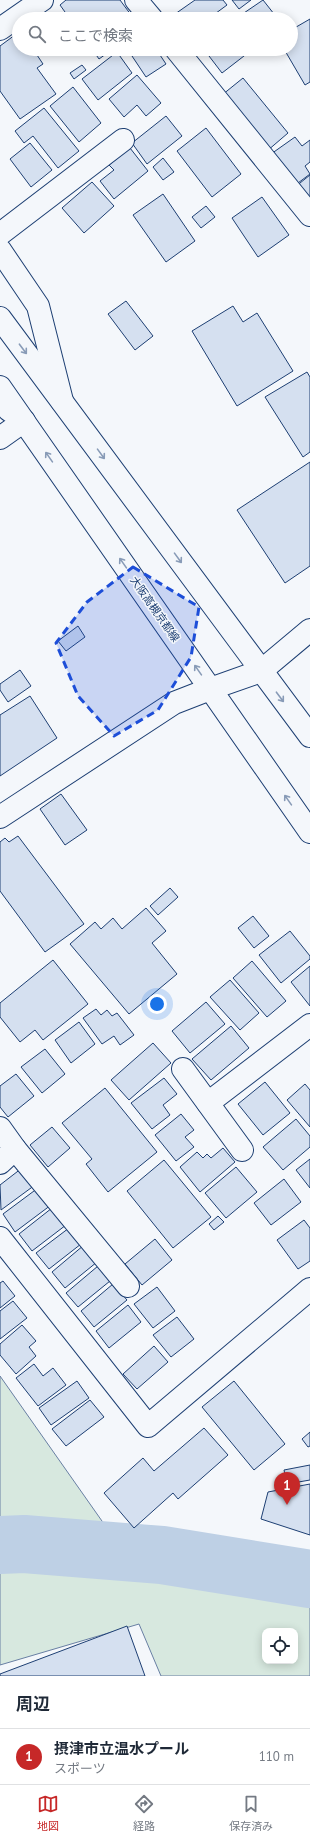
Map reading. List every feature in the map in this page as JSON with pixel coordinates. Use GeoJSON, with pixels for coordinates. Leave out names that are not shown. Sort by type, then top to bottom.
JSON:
{"type":"FeatureCollection","features":[{"type":"Feature","properties":{"kind":"street"},"geometry":{"type":"LineString","coordinates":[[25,12],[42,0]]}},
{"type":"Feature","properties":{"kind":"street"},"geometry":{"type":"LineString","coordinates":[[136,0],[146,12]]}},
{"type":"Feature","properties":{"kind":"street"},"geometry":{"type":"LineString","coordinates":[[0,29],[12,21]]}},
{"type":"Feature","properties":{"kind":"street"},"geometry":{"type":"LineString","coordinates":[[182,56],[310,216]]}},
{"type":"Feature","properties":{"kind":"street"},"geometry":{"type":"LineString","coordinates":[[0,234],[123,140]]}},
{"type":"Feature","properties":{"kind":"street"},"geometry":{"type":"LineString","coordinates":[[0,250],[38,306],[62,401]]}},
{"type":"Feature","properties":{"kind":"street"},"geometry":{"type":"LineString","coordinates":[[0,318],[310,736]]}},
{"type":"Feature","properties":{"kind":"street","name":"大阪高槻京都線"},"geometry":{"type":"LineString","coordinates":[[0,388],[310,832]]}},
{"type":"Feature","properties":{"kind":"street"},"geometry":{"type":"LineString","coordinates":[[0,403],[24,421],[0,438]]}},
{"type":"Feature","properties":{"kind":"street"},"geometry":{"type":"LineString","coordinates":[[0,817],[174,703],[261,671],[310,630]]}},
{"type":"Feature","properties":{"kind":"street"},"geometry":{"type":"LineString","coordinates":[[208,1103],[310,1025]]}},
{"type":"Feature","properties":{"kind":"street"},"geometry":{"type":"LineString","coordinates":[[183,1069],[242,1150]]}},
{"type":"Feature","properties":{"kind":"street"},"geometry":{"type":"LineString","coordinates":[[0,1128],[7,1156],[128,1286]]}},
{"type":"Feature","properties":{"kind":"street"},"geometry":{"type":"LineString","coordinates":[[0,1238],[148,1426],[310,1289]]}},
{"type":"Feature","properties":{"kind":"highlighted area"},"geometry":{"type":"Polygon","coordinates":[[[133,567],[199,607],[191,657],[158,710],[114,736],[78,696],[56,643],[87,602],[133,567]]]}},
{"type":"Feature","properties":{"kind":"shaded area"},"geometry":{"type":"Polygon","coordinates":[[[0,1376],[109,1531],[0,1536],[0,1376]]]}},
{"type":"Feature","properties":{"kind":"shaded area"},"geometry":{"type":"Polygon","coordinates":[[[20,1560],[161,1569],[310,1590],[310,1676],[161,1676],[139,1624],[0,1665],[0,1562],[20,1560]]]}},
{"type":"Feature","properties":{"kind":"building"},"geometry":{"type":"Polygon","coordinates":[[[66,0],[120,0],[129,12],[65,12],[60,5],[66,0]]]}},
{"type":"Feature","properties":{"kind":"building"},"geometry":{"type":"Polygon","coordinates":[[[195,0],[223,0],[227,5],[218,12],[178,12],[195,0]]]}},
{"type":"Feature","properties":{"kind":"building"},"geometry":{"type":"Polygon","coordinates":[[[232,0],[251,0],[239,9],[232,0]]]}},
{"type":"Feature","properties":{"kind":"building"},"geometry":{"type":"Polygon","coordinates":[[[263,0],[272,12],[245,12],[263,0]]]}},
{"type":"Feature","properties":{"kind":"building"},"geometry":{"type":"Polygon","coordinates":[[[310,19],[310,82],[305,85],[288,56],[298,56],[298,26],[310,19]]]}},
{"type":"Feature","properties":{"kind":"building"},"geometry":{"type":"Polygon","coordinates":[[[12,37],[12,56],[38,56],[43,64],[37,68],[56,94],[20,119],[0,91],[0,46],[12,37]]]}},
{"type":"Feature","properties":{"kind":"building"},"geometry":{"type":"Polygon","coordinates":[[[112,56],[120,56],[132,73],[98,100],[82,79],[112,56]]]}},
{"type":"Feature","properties":{"kind":"building"},"geometry":{"type":"Polygon","coordinates":[[[132,56],[161,56],[166,64],[146,77],[132,56]]]}},
{"type":"Feature","properties":{"kind":"building"},"geometry":{"type":"Polygon","coordinates":[[[209,56],[244,56],[222,73],[209,56]]]}},
{"type":"Feature","properties":{"kind":"building"},"geometry":{"type":"Polygon","coordinates":[[[82,65],[86,70],[74,79],[70,73],[82,65]]]}},
{"type":"Feature","properties":{"kind":"building"},"geometry":{"type":"Polygon","coordinates":[[[137,75],[161,103],[146,116],[137,105],[124,117],[109,99],[137,75]]]}},
{"type":"Feature","properties":{"kind":"building"},"geometry":{"type":"Polygon","coordinates":[[[243,78],[288,133],[267,151],[222,95],[243,78]]]}},
{"type":"Feature","properties":{"kind":"building"},"geometry":{"type":"Polygon","coordinates":[[[73,87],[101,123],[79,142],[50,106],[73,87]]]}},
{"type":"Feature","properties":{"kind":"building"},"geometry":{"type":"Polygon","coordinates":[[[44,108],[79,151],[58,168],[33,136],[24,143],[15,131],[44,108]]]}},
{"type":"Feature","properties":{"kind":"building"},"geometry":{"type":"Polygon","coordinates":[[[166,116],[182,136],[147,164],[132,143],[166,116]]]}},
{"type":"Feature","properties":{"kind":"building"},"geometry":{"type":"Polygon","coordinates":[[[206,128],[241,174],[212,197],[177,151],[206,128]]]}},
{"type":"Feature","properties":{"kind":"building"},"geometry":{"type":"Polygon","coordinates":[[[295,137],[302,146],[310,140],[310,162],[305,166],[310,174],[294,186],[271,154],[295,137]]]}},
{"type":"Feature","properties":{"kind":"building"},"geometry":{"type":"Polygon","coordinates":[[[30,143],[52,170],[31,187],[10,159],[30,143]]]}},
{"type":"Feature","properties":{"kind":"building"},"geometry":{"type":"Polygon","coordinates":[[[130,148],[148,171],[114,199],[100,181],[114,170],[109,165],[130,148]]]}},
{"type":"Feature","properties":{"kind":"building"},"geometry":{"type":"Polygon","coordinates":[[[163,158],[174,172],[163,180],[153,167],[163,158]]]}},
{"type":"Feature","properties":{"kind":"building"},"geometry":{"type":"Polygon","coordinates":[[[310,175],[310,205],[295,187],[310,175]]]}},
{"type":"Feature","properties":{"kind":"building"},"geometry":{"type":"Polygon","coordinates":[[[92,182],[114,206],[84,233],[62,208],[92,182]]]}},
{"type":"Feature","properties":{"kind":"building"},"geometry":{"type":"Polygon","coordinates":[[[163,194],[195,241],[166,262],[133,215],[163,194]]]}},
{"type":"Feature","properties":{"kind":"building"},"geometry":{"type":"Polygon","coordinates":[[[262,197],[289,235],[258,257],[232,218],[262,197]]]}},
{"type":"Feature","properties":{"kind":"building"},"geometry":{"type":"Polygon","coordinates":[[[206,206],[215,217],[201,228],[192,217],[206,206]]]}},
{"type":"Feature","properties":{"kind":"building"},"geometry":{"type":"Polygon","coordinates":[[[126,301],[153,336],[135,350],[108,314],[126,301]]]}},
{"type":"Feature","properties":{"kind":"building"},"geometry":{"type":"Polygon","coordinates":[[[233,306],[243,322],[257,313],[293,371],[237,406],[192,331],[233,306]]]}},
{"type":"Feature","properties":{"kind":"building"},"geometry":{"type":"Polygon","coordinates":[[[307,372],[310,377],[310,452],[303,457],[265,397],[307,372]]]}},
{"type":"Feature","properties":{"kind":"building"},"geometry":{"type":"Polygon","coordinates":[[[310,462],[310,566],[285,583],[237,510],[310,462]]]}},
{"type":"Feature","properties":{"kind":"building"},"geometry":{"type":"Polygon","coordinates":[[[78,626],[85,637],[66,651],[58,641],[78,626]]]}},
{"type":"Feature","properties":{"kind":"building"},"geometry":{"type":"Polygon","coordinates":[[[20,670],[31,686],[8,702],[0,690],[0,684],[20,670]]]}},
{"type":"Feature","properties":{"kind":"building"},"geometry":{"type":"Polygon","coordinates":[[[30,696],[57,738],[0,776],[0,715],[30,696]]]}},
{"type":"Feature","properties":{"kind":"building"},"geometry":{"type":"Polygon","coordinates":[[[61,794],[87,830],[65,845],[40,809],[61,794]]]}},
{"type":"Feature","properties":{"kind":"building"},"geometry":{"type":"Polygon","coordinates":[[[18,836],[84,924],[45,952],[0,891],[0,842],[5,838],[9,842],[18,836]]]}},
{"type":"Feature","properties":{"kind":"building"},"geometry":{"type":"Polygon","coordinates":[[[170,888],[178,897],[158,915],[150,906],[170,888]]]}},
{"type":"Feature","properties":{"kind":"building"},"geometry":{"type":"Polygon","coordinates":[[[146,908],[166,931],[152,943],[177,974],[129,1014],[70,944],[95,922],[101,929],[113,918],[122,929],[146,908]]]}},
{"type":"Feature","properties":{"kind":"building"},"geometry":{"type":"Polygon","coordinates":[[[253,916],[269,936],[254,948],[238,928],[253,916]]]}},
{"type":"Feature","properties":{"kind":"building"},"geometry":{"type":"Polygon","coordinates":[[[290,931],[310,956],[310,959],[281,983],[259,955],[290,931]]]}},
{"type":"Feature","properties":{"kind":"building"},"geometry":{"type":"Polygon","coordinates":[[[53,960],[88,1004],[43,1040],[35,1030],[20,1042],[0,1017],[0,1003],[53,960]]]}},
{"type":"Feature","properties":{"kind":"building"},"geometry":{"type":"Polygon","coordinates":[[[252,961],[286,1001],[267,1017],[233,978],[252,961]]]}},
{"type":"Feature","properties":{"kind":"building"},"geometry":{"type":"Polygon","coordinates":[[[310,966],[310,1006],[291,982],[310,966]]]}},
{"type":"Feature","properties":{"kind":"building"},"geometry":{"type":"Polygon","coordinates":[[[230,980],[259,1013],[240,1030],[210,997],[230,980]]]}},
{"type":"Feature","properties":{"kind":"building"},"geometry":{"type":"Polygon","coordinates":[[[206,1002],[225,1024],[190,1053],[172,1031],[206,1002]]]}},
{"type":"Feature","properties":{"kind":"building"},"geometry":{"type":"Polygon","coordinates":[[[96,1009],[101,1015],[107,1010],[112,1016],[117,1013],[134,1035],[120,1045],[114,1036],[102,1044],[83,1018],[96,1009]]]}},
{"type":"Feature","properties":{"kind":"building"},"geometry":{"type":"Polygon","coordinates":[[[79,1022],[95,1044],[71,1063],[55,1040],[79,1022]]]}},
{"type":"Feature","properties":{"kind":"building"},"geometry":{"type":"Polygon","coordinates":[[[231,1026],[249,1048],[211,1080],[192,1059],[231,1026]]]}},
{"type":"Feature","properties":{"kind":"building"},"geometry":{"type":"Polygon","coordinates":[[[153,1043],[171,1063],[129,1100],[111,1080],[153,1043]]]}},
{"type":"Feature","properties":{"kind":"building"},"geometry":{"type":"Polygon","coordinates":[[[45,1049],[65,1074],[42,1093],[21,1067],[45,1049]]]}},
{"type":"Feature","properties":{"kind":"building"},"geometry":{"type":"Polygon","coordinates":[[[16,1074],[34,1096],[8,1117],[0,1107],[0,1086],[16,1074]]]}},
{"type":"Feature","properties":{"kind":"building"},"geometry":{"type":"Polygon","coordinates":[[[164,1078],[177,1094],[163,1105],[170,1115],[152,1129],[131,1103],[164,1078]]]}},
{"type":"Feature","properties":{"kind":"building"},"geometry":{"type":"Polygon","coordinates":[[[265,1082],[290,1113],[263,1135],[238,1104],[265,1082]]]}},
{"type":"Feature","properties":{"kind":"building"},"geometry":{"type":"Polygon","coordinates":[[[305,1084],[310,1090],[310,1127],[287,1100],[305,1084]]]}},
{"type":"Feature","properties":{"kind":"building"},"geometry":{"type":"Polygon","coordinates":[[[105,1088],[157,1152],[108,1192],[86,1164],[92,1159],[62,1123],[105,1088]]]}},
{"type":"Feature","properties":{"kind":"building"},"geometry":{"type":"Polygon","coordinates":[[[181,1114],[194,1130],[185,1137],[194,1147],[176,1161],[155,1135],[181,1114]]]}},
{"type":"Feature","properties":{"kind":"building"},"geometry":{"type":"Polygon","coordinates":[[[296,1119],[310,1136],[310,1147],[283,1170],[263,1147],[296,1119]]]}},
{"type":"Feature","properties":{"kind":"building"},"geometry":{"type":"Polygon","coordinates":[[[52,1127],[70,1148],[48,1167],[30,1145],[52,1127]]]}},
{"type":"Feature","properties":{"kind":"building"},"geometry":{"type":"Polygon","coordinates":[[[223,1148],[235,1162],[200,1192],[180,1167],[197,1152],[203,1158],[207,1154],[211,1158],[223,1148]]]}},
{"type":"Feature","properties":{"kind":"building"},"geometry":{"type":"Polygon","coordinates":[[[310,1159],[310,1188],[296,1170],[310,1159]]]}},
{"type":"Feature","properties":{"kind":"building"},"geometry":{"type":"Polygon","coordinates":[[[164,1160],[211,1217],[173,1248],[127,1191],[164,1160]]]}},
{"type":"Feature","properties":{"kind":"building"},"geometry":{"type":"Polygon","coordinates":[[[236,1167],[257,1192],[226,1218],[205,1193],[236,1167]]]}},
{"type":"Feature","properties":{"kind":"building"},"geometry":{"type":"Polygon","coordinates":[[[22,1168],[35,1185],[1,1210],[0,1185],[22,1168]]]}},
{"type":"Feature","properties":{"kind":"building"},"geometry":{"type":"Polygon","coordinates":[[[284,1179],[301,1202],[271,1225],[254,1203],[284,1179]]]}},
{"type":"Feature","properties":{"kind":"building"},"geometry":{"type":"Polygon","coordinates":[[[38,1188],[51,1205],[15,1232],[3,1214],[38,1188]]]}},
{"type":"Feature","properties":{"kind":"building"},"geometry":{"type":"Polygon","coordinates":[[[52,1208],[66,1225],[32,1251],[19,1234],[52,1208]]]}},
{"type":"Feature","properties":{"kind":"building"},"geometry":{"type":"Polygon","coordinates":[[[218,1216],[224,1222],[214,1230],[209,1224],[218,1216]]]}},
{"type":"Feature","properties":{"kind":"building"},"geometry":{"type":"Polygon","coordinates":[[[304,1220],[310,1228],[310,1261],[298,1269],[277,1240],[304,1220]]]}},
{"type":"Feature","properties":{"kind":"building"},"geometry":{"type":"Polygon","coordinates":[[[69,1228],[81,1244],[49,1269],[36,1253],[69,1228]]]}},
{"type":"Feature","properties":{"kind":"building"},"geometry":{"type":"Polygon","coordinates":[[[155,1239],[172,1260],[142,1285],[125,1264],[155,1239]]]}},
{"type":"Feature","properties":{"kind":"building"},"geometry":{"type":"Polygon","coordinates":[[[84,1245],[97,1262],[65,1288],[52,1272],[84,1245]]]}},
{"type":"Feature","properties":{"kind":"building"},"geometry":{"type":"Polygon","coordinates":[[[98,1266],[110,1281],[78,1307],[66,1293],[98,1266]]]}},
{"type":"Feature","properties":{"kind":"building"},"geometry":{"type":"Polygon","coordinates":[[[3,1281],[15,1296],[0,1308],[0,1283],[3,1281]]]}},
{"type":"Feature","properties":{"kind":"building"},"geometry":{"type":"Polygon","coordinates":[[[113,1284],[127,1300],[94,1327],[81,1311],[113,1284]]]}},
{"type":"Feature","properties":{"kind":"building"},"geometry":{"type":"Polygon","coordinates":[[[157,1287],[175,1311],[153,1328],[134,1304],[157,1287]]]}},
{"type":"Feature","properties":{"kind":"building"},"geometry":{"type":"Polygon","coordinates":[[[13,1301],[27,1318],[0,1339],[0,1311],[13,1301]]]}},
{"type":"Feature","properties":{"kind":"building"},"geometry":{"type":"Polygon","coordinates":[[[128,1305],[141,1322],[109,1348],[96,1331],[128,1305]]]}},
{"type":"Feature","properties":{"kind":"building"},"geometry":{"type":"Polygon","coordinates":[[[177,1317],[194,1339],[171,1357],[153,1335],[177,1317]]]}},
{"type":"Feature","properties":{"kind":"building"},"geometry":{"type":"Polygon","coordinates":[[[22,1325],[36,1341],[29,1347],[36,1356],[16,1374],[0,1355],[0,1344],[22,1325]]]}},
{"type":"Feature","properties":{"kind":"building"},"geometry":{"type":"Polygon","coordinates":[[[154,1346],[168,1362],[137,1389],[123,1374],[154,1346]]]}},
{"type":"Feature","properties":{"kind":"building"},"geometry":{"type":"Polygon","coordinates":[[[34,1364],[43,1376],[53,1368],[66,1385],[38,1406],[16,1378],[34,1364]]]}},
{"type":"Feature","properties":{"kind":"building"},"geometry":{"type":"Polygon","coordinates":[[[77,1381],[89,1398],[51,1425],[39,1408],[77,1381]]]}},
{"type":"Feature","properties":{"kind":"building"},"geometry":{"type":"Polygon","coordinates":[[[234,1381],[285,1444],[254,1470],[202,1407],[234,1381]]]}},
{"type":"Feature","properties":{"kind":"building"},"geometry":{"type":"Polygon","coordinates":[[[90,1400],[104,1417],[66,1446],[52,1429],[90,1400]]]}},
{"type":"Feature","properties":{"kind":"building"},"geometry":{"type":"Polygon","coordinates":[[[204,1428],[228,1455],[178,1499],[173,1493],[134,1528],[104,1493],[143,1458],[154,1471],[204,1428]]]}},
{"type":"Feature","properties":{"kind":"building"},"geometry":{"type":"Polygon","coordinates":[[[310,1432],[310,1446],[308,1447],[302,1439],[310,1432]]]}},
{"type":"Feature","properties":{"kind":"building"},"geometry":{"type":"Polygon","coordinates":[[[310,1465],[310,1480],[287,1484],[284,1470],[310,1465]]]}},
{"type":"Feature","properties":{"kind":"building"},"geometry":{"type":"Polygon","coordinates":[[[310,1484],[310,1535],[261,1519],[268,1492],[310,1484]]]}},
{"type":"Feature","properties":{"kind":"building"},"geometry":{"type":"Polygon","coordinates":[[[127,1626],[145,1676],[0,1676],[0,1674],[127,1626]]]}},
{"type":"Feature","properties":{"kind":"waterway"},"geometry":{"type":"LineString","coordinates":[[0,1545],[24,1544],[162,1555],[310,1579]]}},
{"type":"Feature","properties":{"kind":"place","name":"摂津市立温水プール"},"geometry":{"type":"Point","coordinates":[287,1505]}}]}
